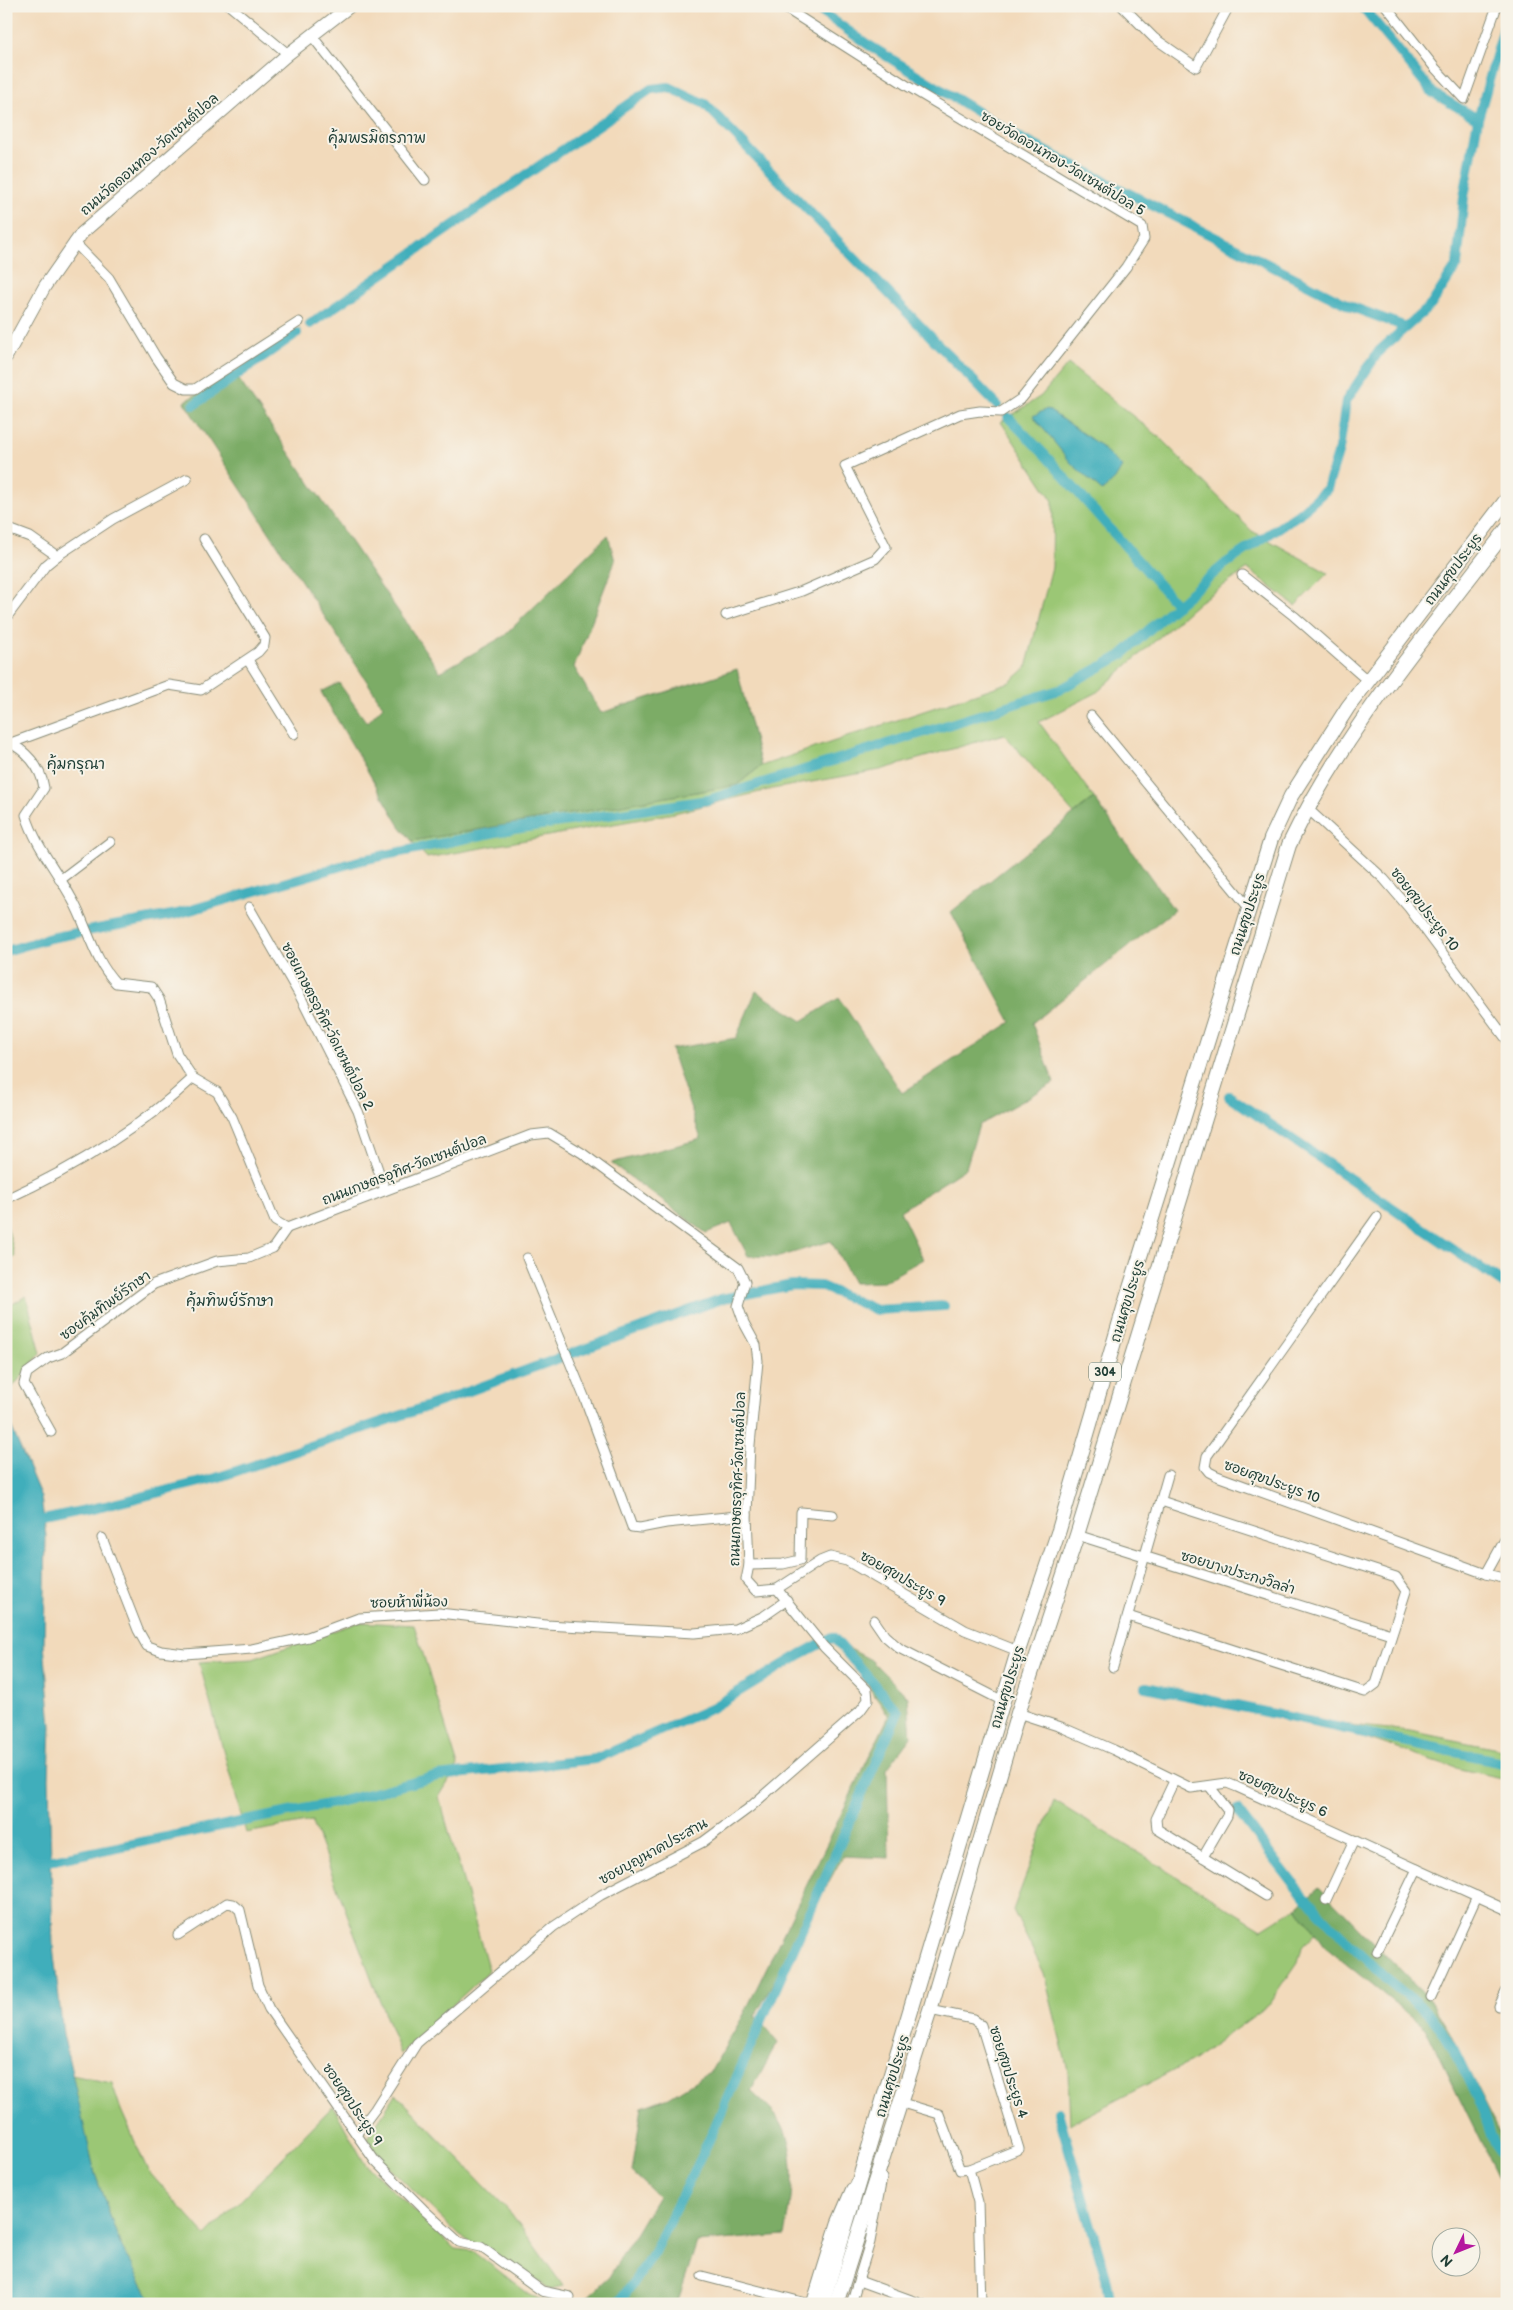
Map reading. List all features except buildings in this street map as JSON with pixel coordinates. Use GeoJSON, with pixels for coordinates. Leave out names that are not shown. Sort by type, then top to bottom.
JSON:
{"type":"FeatureCollection","features":[{"type":"Feature","properties":{"kind":"main road","name":"ถนนศุขประยูร"},"geometry":{"type":"LineString","coordinates":[[822,2304],[1018,1651],[1059,1530],[1126,1301],[1271,839],[1291,796],[1321,746],[1368,681],[1507,499]]}},
{"type":"Feature","properties":{"kind":"main road","name":"ถนนศุขประยูร"},"geometry":{"type":"LineString","coordinates":[[836,2304],[930,2010],[1018,1713],[1077,1535],[1289,845],[1307,808],[1343,747],[1507,529]]}},
{"type":"Feature","properties":{"kind":"main road"},"geometry":{"type":"LineString","coordinates":[[1059,1530],[1077,1535]]}},
{"type":"Feature","properties":{"kind":"street"},"geometry":{"type":"LineString","coordinates":[[230,6],[288,54]]}},
{"type":"Feature","properties":{"kind":"street","name":"ถนนวัดดอนทอง-วัดเซนต์ปอล"},"geometry":{"type":"LineString","coordinates":[[6,357],[45,286],[74,242],[96,219],[288,54],[350,6]]}},
{"type":"Feature","properties":{"kind":"street","name":"ซอยวัดดอนทอง-วัดเซนต์ปอล 5"},"geometry":{"type":"LineString","coordinates":[[726,614],[802,590],[875,559],[886,547],[845,466],[960,414],[980,411],[1001,412],[1022,398],[1126,267],[1144,239],[1142,226],[908,87],[782,6]]}},
{"type":"Feature","properties":{"kind":"street"},"geometry":{"type":"LineString","coordinates":[[1122,6],[1154,38],[1196,67],[1229,6]]}},
{"type":"Feature","properties":{"kind":"street"},"geometry":{"type":"LineString","coordinates":[[1386,6],[1435,68],[1464,99],[1497,6]]}},
{"type":"Feature","properties":{"kind":"street"},"geometry":{"type":"LineString","coordinates":[[312,36],[425,180]]}},
{"type":"Feature","properties":{"kind":"street"},"geometry":{"type":"LineString","coordinates":[[74,242],[109,278],[174,384],[186,390],[195,389],[299,322]]}},
{"type":"Feature","properties":{"kind":"street"},"geometry":{"type":"LineString","coordinates":[[6,618],[46,565],[57,556],[113,519],[187,479]]}},
{"type":"Feature","properties":{"kind":"street"},"geometry":{"type":"LineString","coordinates":[[6,528],[30,537],[57,556]]}},
{"type":"Feature","properties":{"kind":"street"},"geometry":{"type":"LineString","coordinates":[[9,742],[169,685],[201,690],[258,652],[264,645],[265,638],[204,539]]}},
{"type":"Feature","properties":{"kind":"street"},"geometry":{"type":"LineString","coordinates":[[1242,575],[1294,616],[1368,681]]}},
{"type":"Feature","properties":{"kind":"street"},"geometry":{"type":"LineString","coordinates":[[248,660],[294,734]]}},
{"type":"Feature","properties":{"kind":"street"},"geometry":{"type":"LineString","coordinates":[[1091,716],[1249,908]]}},
{"type":"Feature","properties":{"kind":"street"},"geometry":{"type":"LineString","coordinates":[[9,742],[25,753],[42,773],[44,788],[26,815],[30,829],[73,900],[93,948],[106,972],[116,983],[151,987],[160,999],[177,1054],[193,1078],[217,1092],[232,1117],[276,1221],[286,1228]]}},
{"type":"Feature","properties":{"kind":"street","name":"ซอยศุขประยูร 10"},"geometry":{"type":"LineString","coordinates":[[1307,808],[1384,879],[1409,908],[1507,1040]]}},
{"type":"Feature","properties":{"kind":"street"},"geometry":{"type":"LineString","coordinates":[[60,880],[110,842]]}},
{"type":"Feature","properties":{"kind":"street","name":"ซอยเกษตรอุทิศ-วัดเซนต์ปอล 2"},"geometry":{"type":"LineString","coordinates":[[249,907],[300,996],[358,1111],[385,1190]]}},
{"type":"Feature","properties":{"kind":"street"},"geometry":{"type":"LineString","coordinates":[[6,1199],[52,1177],[97,1151],[143,1119],[193,1078]]}},
{"type":"Feature","properties":{"kind":"street","name":"ถนนเกษตรอุทิศ-วัดเซนต์ปอล"},"geometry":{"type":"LineString","coordinates":[[286,1228],[531,1134],[549,1133],[582,1153],[738,1268],[745,1282],[738,1306],[744,1323],[756,1345],[758,1361],[750,1445],[747,1515],[748,1565],[746,1580],[749,1586],[756,1591],[777,1589]]}},
{"type":"Feature","properties":{"kind":"street","name":"ซอยศุขประยูร 10"},"geometry":{"type":"LineString","coordinates":[[1378,1217],[1207,1456],[1205,1467],[1209,1472],[1218,1476],[1486,1574],[1507,1579]]}},
{"type":"Feature","properties":{"kind":"street","name":"ซอยคุ้มทิพย์รักษา"},"geometry":{"type":"LineString","coordinates":[[52,1432],[24,1384],[27,1373],[48,1358],[62,1352],[154,1284],[216,1261],[249,1258],[273,1248],[286,1228]]}},
{"type":"Feature","properties":{"kind":"street"},"geometry":{"type":"LineString","coordinates":[[527,1258],[585,1399],[632,1527],[640,1528],[666,1523],[747,1515]]}},
{"type":"Feature","properties":{"kind":"street"},"geometry":{"type":"LineString","coordinates":[[1114,1667],[1168,1475]]}},
{"type":"Feature","properties":{"kind":"street"},"geometry":{"type":"LineString","coordinates":[[1128,1616],[1365,1692],[1376,1684],[1406,1591],[1396,1577],[1161,1501]]}},
{"type":"Feature","properties":{"kind":"street"},"geometry":{"type":"LineString","coordinates":[[803,1572],[800,1560],[801,1512],[833,1515]]}},
{"type":"Feature","properties":{"kind":"street","name":"ซอยบางประกงวิลล่า"},"geometry":{"type":"LineString","coordinates":[[1077,1535],[1391,1634]]}},
{"type":"Feature","properties":{"kind":"street"},"geometry":{"type":"LineString","coordinates":[[1486,1574],[1507,1536]]}},
{"type":"Feature","properties":{"kind":"street","name":"ซอยห้าพี่น้อง"},"geometry":{"type":"LineString","coordinates":[[102,1538],[138,1630],[147,1646],[162,1651],[184,1654],[252,1649],[308,1637],[359,1618],[439,1613],[546,1626],[694,1632],[735,1629],[764,1616],[787,1600]]}},
{"type":"Feature","properties":{"kind":"street","name":"ซอยศุขประยูร 9"},"geometry":{"type":"LineString","coordinates":[[777,1589],[820,1561],[830,1557],[847,1561],[965,1630],[1018,1651]]}},
{"type":"Feature","properties":{"kind":"street"},"geometry":{"type":"LineString","coordinates":[[748,1565],[783,1564],[800,1560]]}},
{"type":"Feature","properties":{"kind":"street","name":"ซอยบุญนาคประสาน"},"geometry":{"type":"LineString","coordinates":[[357,2133],[375,2109],[417,2043],[553,1927],[601,1895],[702,1842],[750,1808],[860,1711],[868,1700],[867,1690],[824,1647],[777,1589]]}},
{"type":"Feature","properties":{"kind":"street"},"geometry":{"type":"LineString","coordinates":[[874,1620],[885,1636],[899,1648],[1003,1701]]}},
{"type":"Feature","properties":{"kind":"street","name":"ซอยศุขประยูร 6"},"geometry":{"type":"LineString","coordinates":[[1018,1713],[1061,1727],[1114,1750],[1174,1781],[1196,1789],[1227,1783],[1237,1786],[1507,1910]]}},
{"type":"Feature","properties":{"kind":"street"},"geometry":{"type":"LineString","coordinates":[[1174,1781],[1156,1819],[1157,1829],[1266,1896]]}},
{"type":"Feature","properties":{"kind":"street"},"geometry":{"type":"LineString","coordinates":[[1203,1857],[1227,1816],[1228,1810],[1210,1787]]}},
{"type":"Feature","properties":{"kind":"street"},"geometry":{"type":"LineString","coordinates":[[1326,1900],[1354,1840]]}},
{"type":"Feature","properties":{"kind":"street"},"geometry":{"type":"LineString","coordinates":[[1377,1952],[1417,1869]]}},
{"type":"Feature","properties":{"kind":"street"},"geometry":{"type":"LineString","coordinates":[[1431,1997],[1477,1896]]}},
{"type":"Feature","properties":{"kind":"street","name":"ซอยศุขประยูร 9"},"geometry":{"type":"LineString","coordinates":[[178,1935],[226,1903],[233,1904],[240,1910],[258,1985],[269,2009],[376,2161],[459,2242],[481,2247],[542,2291],[570,2296]]}},
{"type":"Feature","properties":{"kind":"street"},"geometry":{"type":"LineString","coordinates":[[1499,2006],[1507,1990]]}},
{"type":"Feature","properties":{"kind":"street","name":"ซอยศุขประยูร 4"},"geometry":{"type":"LineString","coordinates":[[930,2010],[973,2019],[981,2025],[1019,2149],[969,2169]]}},
{"type":"Feature","properties":{"kind":"street"},"geometry":{"type":"LineString","coordinates":[[900,2102],[938,2112],[958,2167],[962,2170],[969,2169],[978,2202],[981,2304]]}},
{"type":"Feature","properties":{"kind":"street"},"geometry":{"type":"LineString","coordinates":[[702,2276],[810,2304],[836,2223],[875,2132]]}},
{"type":"Feature","properties":{"kind":"street"},"geometry":{"type":"LineString","coordinates":[[851,2304],[870,2242],[890,2136]]}},
{"type":"Feature","properties":{"kind":"street"},"geometry":{"type":"LineString","coordinates":[[859,2281],[922,2304]]}},
{"type":"Feature","properties":{"kind":"green space"},"geometry":{"type":"Polygon","coordinates":[[[1068,364],[1159,437],[1252,531],[1328,573],[1295,606],[1248,569],[1199,602],[1096,693],[1039,722],[1094,798],[1074,814],[1004,734],[880,770],[772,789],[674,813],[427,858],[412,841],[737,785],[761,766],[1010,682],[1026,668],[1052,567],[1053,501],[1001,422],[1041,396],[1068,364]]]}},
{"type":"Feature","properties":{"kind":"green space"},"geometry":{"type":"Polygon","coordinates":[[[233,371],[440,672],[504,636],[608,535],[615,561],[574,667],[601,713],[737,669],[761,766],[737,785],[412,841],[400,826],[321,692],[339,683],[367,723],[383,706],[184,402],[233,371]]]}},
{"type":"Feature","properties":{"kind":"green space"},"geometry":{"type":"Polygon","coordinates":[[[1094,798],[1174,910],[1032,1023],[1054,1083],[979,1125],[966,1168],[900,1211],[923,1259],[883,1282],[854,1283],[831,1241],[779,1257],[748,1256],[731,1223],[706,1233],[611,1163],[701,1139],[671,1049],[736,1038],[756,991],[802,1021],[839,998],[902,1093],[1011,1022],[951,912],[1094,798]]]}},
{"type":"Feature","properties":{"kind":"green space"},"geometry":{"type":"Polygon","coordinates":[[[6,1222],[15,1257],[6,1262],[6,1222]]]}},
{"type":"Feature","properties":{"kind":"green space"},"geometry":{"type":"Polygon","coordinates":[[[26,1296],[41,1353],[6,1395],[6,1308],[26,1296]]]}},
{"type":"Feature","properties":{"kind":"green space"},"geometry":{"type":"Polygon","coordinates":[[[359,1622],[414,1625],[458,1766],[439,1797],[489,1971],[400,2054],[312,1821],[246,1833],[199,1662],[253,1659],[359,1622]]]}},
{"type":"Feature","properties":{"kind":"green space"},"geometry":{"type":"Polygon","coordinates":[[[837,1642],[871,1660],[908,1697],[911,1737],[887,1769],[889,1858],[843,1856],[755,2016],[778,2042],[751,2091],[772,2112],[782,2125],[787,2137],[792,2165],[792,2180],[790,2209],[785,2235],[697,2242],[677,2304],[580,2304],[609,2277],[658,2196],[632,2172],[642,2107],[669,2097],[711,2071],[743,2016],[889,1716],[837,1642]]]}},
{"type":"Feature","properties":{"kind":"green space"},"geometry":{"type":"Polygon","coordinates":[[[1318,1722],[1410,1731],[1507,1751],[1507,1779],[1456,1768],[1318,1722]]]}},
{"type":"Feature","properties":{"kind":"green space"},"geometry":{"type":"Polygon","coordinates":[[[1054,1801],[1262,1929],[1297,1907],[1315,1933],[1302,1947],[1298,1963],[1270,2004],[1192,2061],[1070,2124],[1068,2071],[1044,1973],[1013,1910],[1054,1801]]]}},
{"type":"Feature","properties":{"kind":"green space"},"geometry":{"type":"Polygon","coordinates":[[[1319,1887],[1432,2003],[1449,2031],[1507,2147],[1507,2191],[1503,2188],[1425,2028],[1324,1946],[1297,1907],[1319,1887]]]}},
{"type":"Feature","properties":{"kind":"green space"},"geometry":{"type":"Polygon","coordinates":[[[71,2075],[112,2083],[121,2110],[148,2171],[206,2236],[333,2106],[365,2164],[455,2249],[473,2251],[530,2295],[551,2304],[154,2304],[120,2244],[95,2174],[71,2075]]]}},
{"type":"Feature","properties":{"kind":"green space"},"geometry":{"type":"Polygon","coordinates":[[[396,2094],[511,2213],[563,2286],[550,2289],[513,2265],[460,2236],[386,2164],[367,2138],[396,2094]]]}},
{"type":"Feature","properties":{"kind":"water"},"geometry":{"type":"Polygon","coordinates":[[[1047,409],[1098,444],[1122,467],[1115,479],[1102,491],[1071,463],[1033,416],[1047,409]]]}},
{"type":"Feature","properties":{"kind":"water"},"geometry":{"type":"Polygon","coordinates":[[[6,1414],[41,1497],[46,1536],[44,1644],[51,1726],[49,1778],[53,1946],[63,2034],[95,2174],[120,2244],[154,2304],[6,2304],[6,1414]]]}},
{"type":"Feature","properties":{"kind":"waterway"},"geometry":{"type":"LineString","coordinates":[[813,6],[867,44],[1018,137],[1352,307],[1406,327]]}},
{"type":"Feature","properties":{"kind":"waterway"},"geometry":{"type":"LineString","coordinates":[[1362,6],[1433,93],[1478,119]]}},
{"type":"Feature","properties":{"kind":"waterway"},"geometry":{"type":"LineString","coordinates":[[6,951],[50,938],[177,914],[362,860],[501,831],[708,800],[1059,690],[1122,655],[1167,613],[1225,564],[1299,514],[1327,489],[1339,450],[1346,401],[1379,351],[1431,305],[1457,265],[1464,197],[1478,119],[1507,17]]}},
{"type":"Feature","properties":{"kind":"waterway"},"geometry":{"type":"LineString","coordinates":[[310,324],[651,89],[669,87],[705,104],[997,405]]}},
{"type":"Feature","properties":{"kind":"waterway"},"geometry":{"type":"LineString","coordinates":[[194,405],[297,333]]}},
{"type":"Feature","properties":{"kind":"waterway"},"geometry":{"type":"LineString","coordinates":[[1008,417],[1045,455],[1177,605]]}},
{"type":"Feature","properties":{"kind":"waterway"},"geometry":{"type":"LineString","coordinates":[[1229,1096],[1507,1286]]}},
{"type":"Feature","properties":{"kind":"waterway"},"geometry":{"type":"LineString","coordinates":[[6,1531],[29,1522],[105,1506],[216,1478],[420,1409],[721,1299],[792,1285],[821,1286],[876,1310],[944,1306]]}},
{"type":"Feature","properties":{"kind":"waterway"},"geometry":{"type":"LineString","coordinates":[[39,1863],[338,1802],[438,1776],[595,1759],[710,1709],[833,1637],[898,1712],[709,2140],[652,2256],[618,2304]]}},
{"type":"Feature","properties":{"kind":"waterway"},"geometry":{"type":"LineString","coordinates":[[1146,1687],[1507,1763]]}},
{"type":"Feature","properties":{"kind":"waterway"},"geometry":{"type":"LineString","coordinates":[[1237,1810],[1292,1882],[1333,1927],[1384,1977],[1432,2016],[1454,2050],[1483,2111],[1494,2144],[1507,2162]]}},
{"type":"Feature","properties":{"kind":"waterway"},"geometry":{"type":"LineString","coordinates":[[1058,2112],[1107,2281],[1111,2304]]}},
{"type":"Feature","properties":{"kind":"district","name":"คุ้มพรมิตรภาพ"},"geometry":{"type":"Point","coordinates":[377,138]}},
{"type":"Feature","properties":{"kind":"district","name":"คุ้มกรุณา"},"geometry":{"type":"Point","coordinates":[76,764]}},
{"type":"Feature","properties":{"kind":"district","name":"คุ้มทิพย์รักษา"},"geometry":{"type":"Point","coordinates":[230,1301]}}]}
